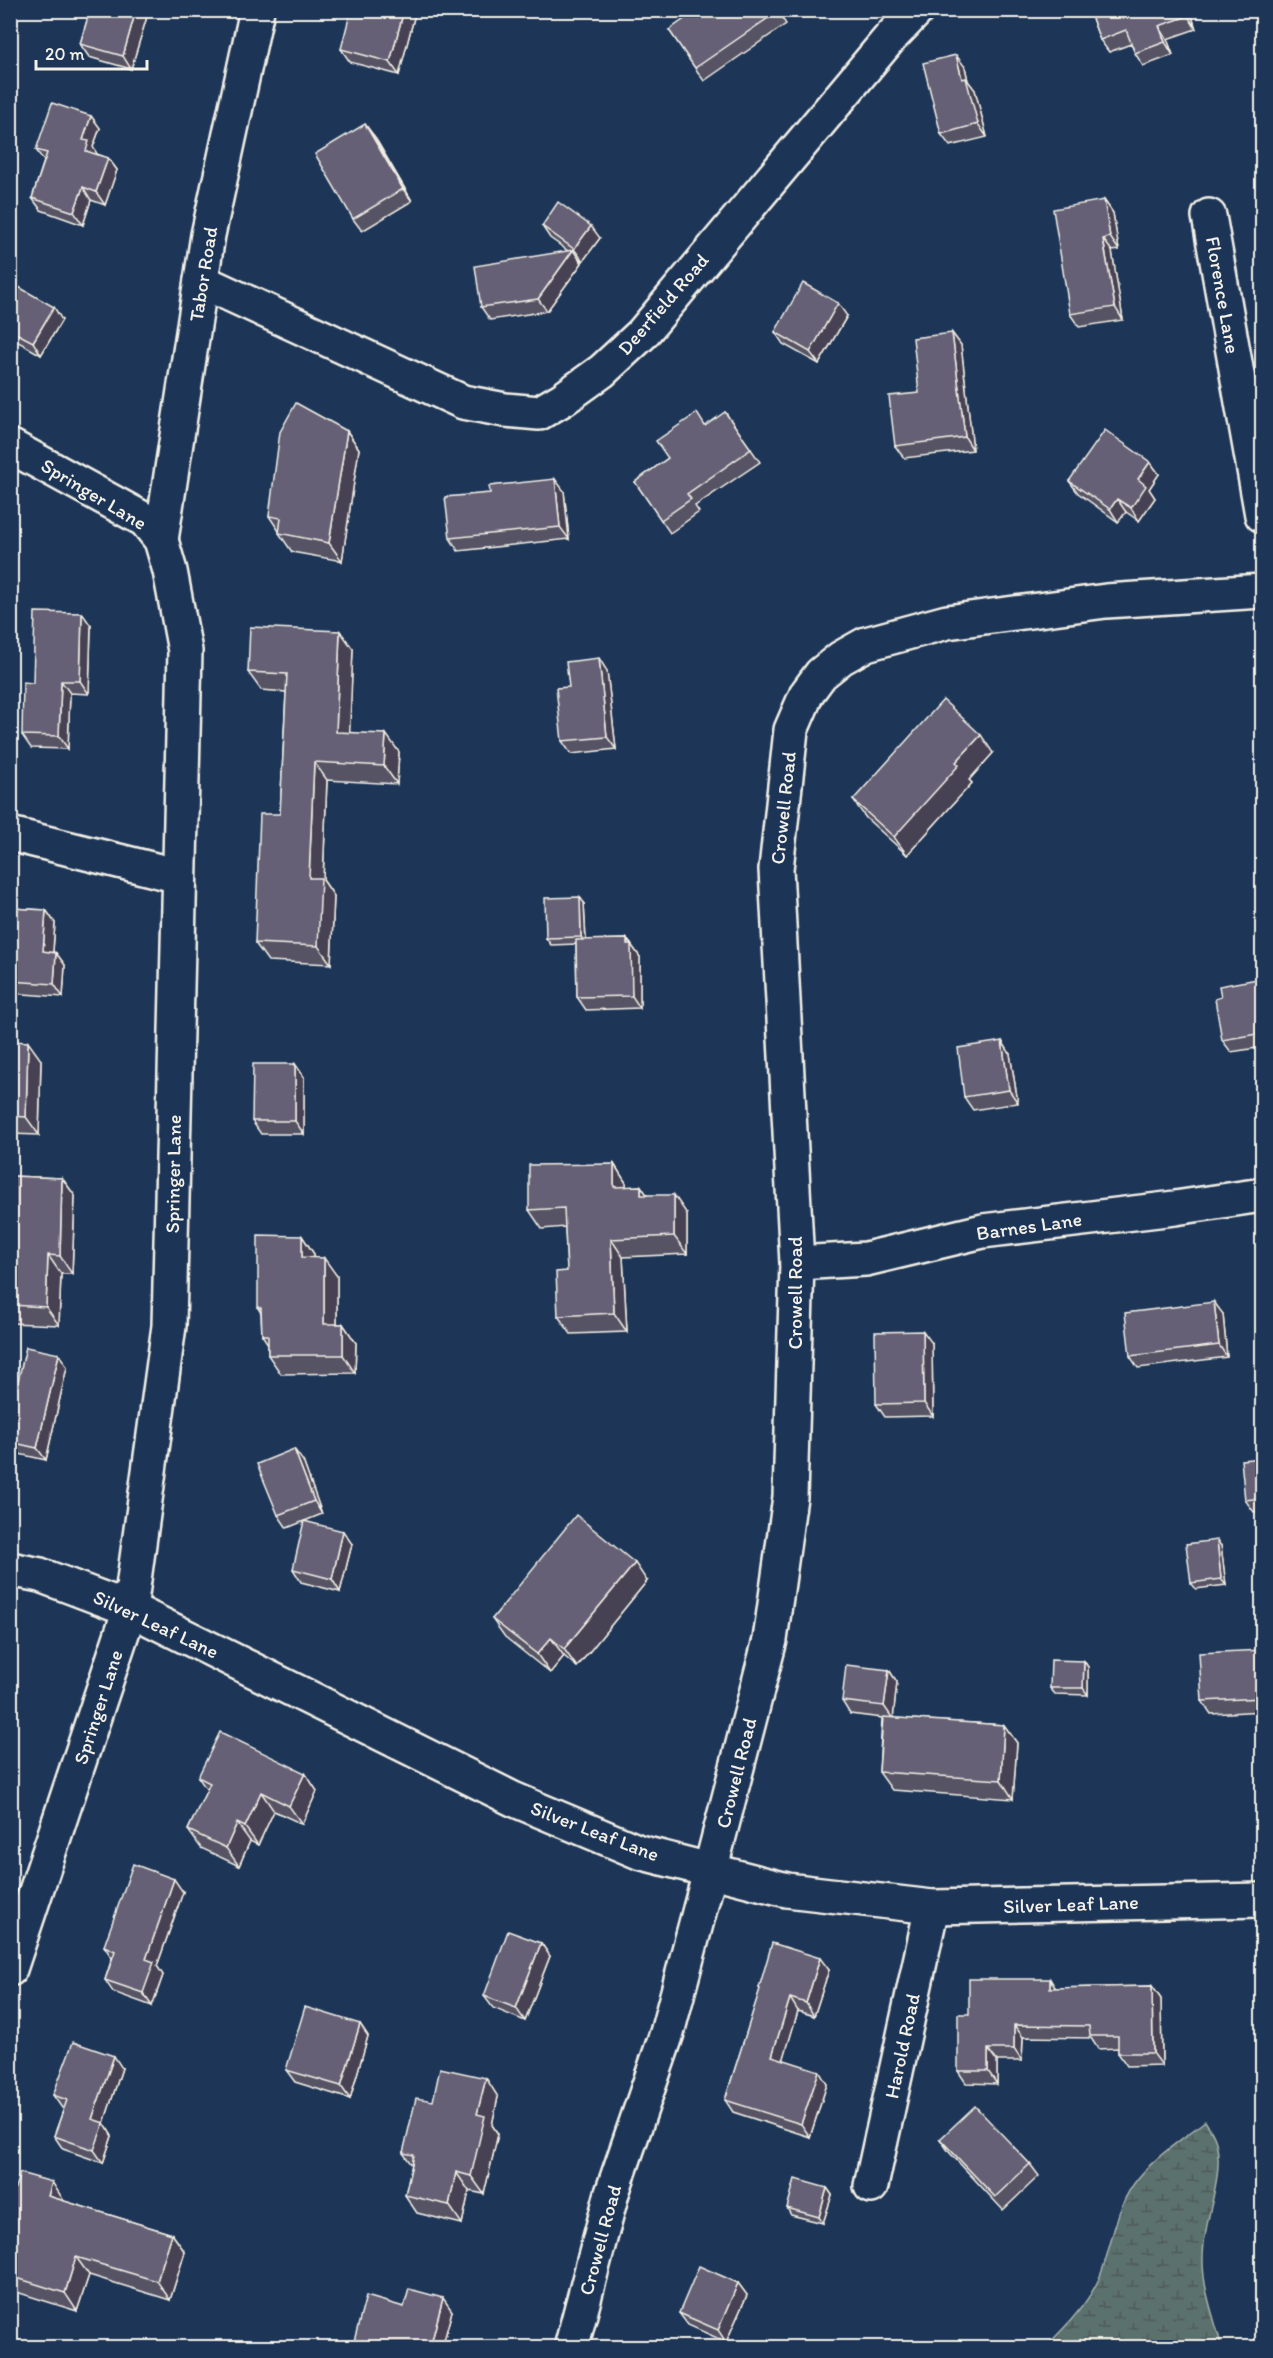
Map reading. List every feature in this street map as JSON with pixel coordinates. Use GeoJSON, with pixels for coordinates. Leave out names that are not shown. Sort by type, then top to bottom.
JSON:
{"type":"FeatureCollection","features":[{"type":"Feature","properties":{"kind":"street","name":"Tabor Road"},"geometry":{"type":"LineString","coordinates":[[161,540],[208,235],[257,10]]}},
{"type":"Feature","properties":{"kind":"street","name":"Deerfield Road"},"geometry":{"type":"LineString","coordinates":[[201,281],[463,402],[505,410],[539,413],[602,371],[642,334],[890,38],[917,10]]}},
{"type":"Feature","properties":{"kind":"street","name":"Florence Lane"},"geometry":{"type":"LineString","coordinates":[[1209,216],[1263,515]]}},
{"type":"Feature","properties":{"kind":"street","name":"Springer Lane"},"geometry":{"type":"LineString","coordinates":[[10,446],[145,520],[161,540],[170,571],[184,651],[169,1326],[130,1609],[10,1969]]}},
{"type":"Feature","properties":{"kind":"street","name":"Crowell Road"},"geometry":{"type":"LineString","coordinates":[[571,2348],[612,2193],[667,2033],[770,1640],[789,1508],[797,1263],[776,870],[790,730],[807,693],[820,675],[841,657],[866,644],[947,622],[1106,601],[1263,591]]}},
{"type":"Feature","properties":{"kind":"street"},"geometry":{"type":"LineString","coordinates":[[10,834],[179,876]]}},
{"type":"Feature","properties":{"kind":"street","name":"Barnes Lane"},"geometry":{"type":"LineString","coordinates":[[797,1263],[866,1259],[983,1231],[1263,1195]]}},
{"type":"Feature","properties":{"kind":"street","name":"Silver Leaf Lane"},"geometry":{"type":"LineString","coordinates":[[10,1569],[40,1575],[130,1609],[513,1799],[639,1852],[710,1871],[787,1890],[932,1907],[1263,1900]]}},
{"type":"Feature","properties":{"kind":"street","name":"Harold Road"},"geometry":{"type":"LineString","coordinates":[[871,2186],[932,1907]]}},
{"type":"Feature","properties":{"kind":"green space"},"geometry":{"type":"Polygon","coordinates":[[[1205,2121],[1215,2139],[1218,2169],[1206,2228],[1203,2268],[1209,2302],[1222,2347],[1045,2347],[1078,2312],[1098,2281],[1118,2215],[1133,2185],[1157,2158],[1205,2121]]]}},
{"type":"Feature","properties":{"kind":"building"},"geometry":{"type":"Polygon","coordinates":[[[90,10],[136,10],[123,56],[80,44],[90,10]]]}},
{"type":"Feature","properties":{"kind":"building"},"geometry":{"type":"Polygon","coordinates":[[[351,10],[404,10],[390,62],[341,49],[351,10]]]}},
{"type":"Feature","properties":{"kind":"building"},"geometry":{"type":"Polygon","coordinates":[[[697,10],[776,10],[777,12],[695,68],[669,30],[697,10]]]}},
{"type":"Feature","properties":{"kind":"building"},"geometry":{"type":"Polygon","coordinates":[[[1089,10],[1185,10],[1188,16],[1159,26],[1165,42],[1135,53],[1126,30],[1100,40],[1089,10]]]}},
{"type":"Feature","properties":{"kind":"building"},"geometry":{"type":"Polygon","coordinates":[[[956,55],[962,79],[966,78],[978,124],[941,134],[923,63],[956,55]]]}},
{"type":"Feature","properties":{"kind":"building"},"geometry":{"type":"Polygon","coordinates":[[[52,103],[91,116],[83,140],[89,141],[86,151],[108,158],[96,192],[83,187],[74,212],[32,198],[47,153],[36,150],[52,103]]]}},
{"type":"Feature","properties":{"kind":"building"},"geometry":{"type":"Polygon","coordinates":[[[365,124],[403,189],[353,219],[315,154],[365,124]]]}},
{"type":"Feature","properties":{"kind":"building"},"geometry":{"type":"Polygon","coordinates":[[[1104,200],[1110,237],[1103,239],[1115,307],[1070,314],[1053,209],[1104,200]]]}},
{"type":"Feature","properties":{"kind":"building"},"geometry":{"type":"Polygon","coordinates":[[[558,202],[591,226],[574,249],[542,226],[558,202]]]}},
{"type":"Feature","properties":{"kind":"building"},"geometry":{"type":"Polygon","coordinates":[[[573,250],[538,299],[481,307],[475,266],[573,250]]]}},
{"type":"Feature","properties":{"kind":"building"},"geometry":{"type":"Polygon","coordinates":[[[10,282],[54,307],[33,342],[10,330],[10,282]]]}},
{"type":"Feature","properties":{"kind":"building"},"geometry":{"type":"Polygon","coordinates":[[[803,283],[838,303],[810,352],[775,332],[803,283]]]}},
{"type":"Feature","properties":{"kind":"building"},"geometry":{"type":"Polygon","coordinates":[[[952,333],[965,437],[895,446],[889,396],[919,393],[913,338],[952,333]]]}},
{"type":"Feature","properties":{"kind":"building"},"geometry":{"type":"Polygon","coordinates":[[[296,403],[347,431],[329,543],[279,533],[281,518],[269,516],[280,432],[296,403]]]}},
{"type":"Feature","properties":{"kind":"building"},"geometry":{"type":"Polygon","coordinates":[[[725,412],[751,449],[687,494],[691,499],[661,520],[635,482],[668,458],[656,441],[697,413],[705,426],[725,412]]]}},
{"type":"Feature","properties":{"kind":"building"},"geometry":{"type":"Polygon","coordinates":[[[1105,430],[1150,462],[1138,479],[1146,486],[1131,508],[1117,499],[1110,509],[1069,481],[1105,430]]]}},
{"type":"Feature","properties":{"kind":"building"},"geometry":{"type":"Polygon","coordinates":[[[555,479],[560,527],[450,538],[445,497],[490,493],[489,486],[555,479]]]}},
{"type":"Feature","properties":{"kind":"building"},"geometry":{"type":"Polygon","coordinates":[[[35,612],[82,613],[80,681],[61,681],[59,736],[22,735],[23,682],[33,683],[35,612]]]}},
{"type":"Feature","properties":{"kind":"building"},"geometry":{"type":"Polygon","coordinates":[[[250,627],[340,631],[336,732],[386,734],[384,766],[314,762],[309,878],[321,878],[318,946],[255,943],[260,814],[280,814],[287,674],[248,672],[250,627]]]}},
{"type":"Feature","properties":{"kind":"building"},"geometry":{"type":"Polygon","coordinates":[[[599,658],[607,737],[562,741],[556,688],[569,687],[566,662],[599,658]]]}},
{"type":"Feature","properties":{"kind":"building"},"geometry":{"type":"Polygon","coordinates":[[[943,700],[981,735],[956,762],[959,765],[894,837],[853,800],[943,700]]]}},
{"type":"Feature","properties":{"kind":"building"},"geometry":{"type":"Polygon","coordinates":[[[580,897],[581,937],[546,938],[545,898],[580,897]]]}},
{"type":"Feature","properties":{"kind":"building"},"geometry":{"type":"Polygon","coordinates":[[[10,908],[46,910],[43,951],[56,953],[54,984],[10,981],[10,908]]]}},
{"type":"Feature","properties":{"kind":"building"},"geometry":{"type":"Polygon","coordinates":[[[627,939],[627,944],[631,944],[632,996],[577,997],[576,940],[627,939]]]}},
{"type":"Feature","properties":{"kind":"building"},"geometry":{"type":"Polygon","coordinates":[[[1263,978],[1263,1033],[1222,1040],[1215,999],[1221,997],[1219,986],[1263,978]]]}},
{"type":"Feature","properties":{"kind":"building"},"geometry":{"type":"Polygon","coordinates":[[[10,1041],[28,1042],[26,1117],[10,1116],[10,1041]]]}},
{"type":"Feature","properties":{"kind":"building"},"geometry":{"type":"Polygon","coordinates":[[[1002,1041],[1009,1090],[964,1097],[958,1048],[1002,1041]]]}},
{"type":"Feature","properties":{"kind":"building"},"geometry":{"type":"Polygon","coordinates":[[[253,1064],[295,1064],[295,1121],[252,1121],[253,1064]]]}},
{"type":"Feature","properties":{"kind":"building"},"geometry":{"type":"Polygon","coordinates":[[[614,1164],[614,1187],[641,1186],[641,1195],[674,1195],[674,1236],[611,1239],[614,1313],[558,1316],[556,1272],[567,1271],[564,1208],[529,1210],[529,1165],[614,1164]]]}},
{"type":"Feature","properties":{"kind":"building"},"geometry":{"type":"Polygon","coordinates":[[[10,1176],[62,1178],[60,1256],[48,1255],[46,1307],[10,1305],[10,1176]]]}},
{"type":"Feature","properties":{"kind":"building"},"geometry":{"type":"Polygon","coordinates":[[[258,1235],[302,1236],[302,1257],[324,1258],[324,1324],[343,1324],[343,1355],[268,1355],[268,1335],[262,1335],[261,1308],[258,1308],[258,1235]]]}},
{"type":"Feature","properties":{"kind":"building"},"geometry":{"type":"Polygon","coordinates":[[[1214,1302],[1219,1345],[1130,1356],[1125,1313],[1214,1302]]]}},
{"type":"Feature","properties":{"kind":"building"},"geometry":{"type":"Polygon","coordinates":[[[923,1331],[924,1403],[876,1404],[875,1332],[923,1331]]]}},
{"type":"Feature","properties":{"kind":"building"},"geometry":{"type":"Polygon","coordinates":[[[26,1347],[59,1354],[37,1448],[10,1442],[10,1393],[15,1394],[26,1347]]]}},
{"type":"Feature","properties":{"kind":"building"},"geometry":{"type":"Polygon","coordinates":[[[294,1449],[314,1501],[278,1515],[257,1464],[294,1449]]]}},
{"type":"Feature","properties":{"kind":"building"},"geometry":{"type":"Polygon","coordinates":[[[1263,1458],[1263,1498],[1245,1500],[1241,1460],[1263,1458]]]}},
{"type":"Feature","properties":{"kind":"building"},"geometry":{"type":"Polygon","coordinates":[[[576,1515],[635,1563],[564,1649],[551,1638],[537,1654],[492,1619],[576,1515]]]}},
{"type":"Feature","properties":{"kind":"building"},"geometry":{"type":"Polygon","coordinates":[[[304,1521],[343,1531],[332,1579],[293,1569],[304,1521]]]}},
{"type":"Feature","properties":{"kind":"building"},"geometry":{"type":"Polygon","coordinates":[[[1217,1540],[1221,1579],[1191,1583],[1186,1544],[1217,1540]]]}},
{"type":"Feature","properties":{"kind":"building"},"geometry":{"type":"Polygon","coordinates":[[[1263,1650],[1263,1698],[1202,1701],[1199,1653],[1263,1650]]]}},
{"type":"Feature","properties":{"kind":"building"},"geometry":{"type":"Polygon","coordinates":[[[1051,1660],[1084,1661],[1083,1688],[1050,1688],[1051,1660]]]}},
{"type":"Feature","properties":{"kind":"building"},"geometry":{"type":"Polygon","coordinates":[[[846,1665],[889,1670],[884,1706],[842,1701],[846,1665]]]}},
{"type":"Feature","properties":{"kind":"building"},"geometry":{"type":"Polygon","coordinates":[[[883,1717],[1004,1725],[1001,1780],[879,1772],[883,1717]]]}},
{"type":"Feature","properties":{"kind":"building"},"geometry":{"type":"Polygon","coordinates":[[[220,1732],[305,1773],[289,1806],[261,1792],[245,1827],[237,1823],[226,1848],[188,1830],[210,1783],[198,1777],[220,1732]]]}},
{"type":"Feature","properties":{"kind":"building"},"geometry":{"type":"Polygon","coordinates":[[[133,1864],[174,1879],[146,1959],[154,1962],[143,1993],[105,1980],[115,1951],[104,1946],[133,1864]]]}},
{"type":"Feature","properties":{"kind":"building"},"geometry":{"type":"Polygon","coordinates":[[[508,1931],[541,1943],[516,2008],[484,1996],[508,1931]]]}},
{"type":"Feature","properties":{"kind":"building"},"geometry":{"type":"Polygon","coordinates":[[[772,1943],[820,1958],[806,2003],[790,1998],[772,2056],[819,2071],[801,2124],[725,2100],[772,1943]]]}},
{"type":"Feature","properties":{"kind":"building"},"geometry":{"type":"Polygon","coordinates":[[[969,1979],[1050,1979],[1050,1988],[1152,1986],[1153,2053],[1118,2053],[1118,2036],[1090,2036],[1089,2026],[1014,2025],[1014,2049],[988,2049],[988,2071],[958,2071],[958,2014],[969,2014],[969,1979]]]}},
{"type":"Feature","properties":{"kind":"building"},"geometry":{"type":"Polygon","coordinates":[[[305,2007],[360,2024],[341,2086],[286,2070],[305,2007]]]}},
{"type":"Feature","properties":{"kind":"building"},"geometry":{"type":"Polygon","coordinates":[[[73,2042],[114,2056],[92,2119],[104,2123],[94,2150],[54,2136],[67,2100],[53,2095],[73,2042]]]}},
{"type":"Feature","properties":{"kind":"building"},"geometry":{"type":"Polygon","coordinates":[[[440,2068],[486,2078],[477,2114],[485,2116],[471,2176],[456,2172],[449,2205],[405,2195],[414,2155],[403,2153],[416,2098],[433,2101],[440,2068]]]}},
{"type":"Feature","properties":{"kind":"building"},"geometry":{"type":"Polygon","coordinates":[[[975,2106],[1030,2164],[995,2197],[940,2139],[975,2106]]]}},
{"type":"Feature","properties":{"kind":"building"},"geometry":{"type":"Polygon","coordinates":[[[20,2173],[52,2182],[48,2196],[172,2234],[157,2281],[76,2257],[65,2293],[10,2276],[10,2202],[20,2173]]]}},
{"type":"Feature","properties":{"kind":"building"},"geometry":{"type":"Polygon","coordinates":[[[795,2179],[827,2188],[819,2217],[787,2208],[795,2179]]]}},
{"type":"Feature","properties":{"kind":"building"},"geometry":{"type":"Polygon","coordinates":[[[699,2266],[738,2283],[718,2330],[679,2313],[699,2266]]]}},
{"type":"Feature","properties":{"kind":"building"},"geometry":{"type":"Polygon","coordinates":[[[409,2289],[443,2298],[430,2348],[380,2348],[354,2341],[366,2296],[404,2307],[409,2289]]]}}]}
